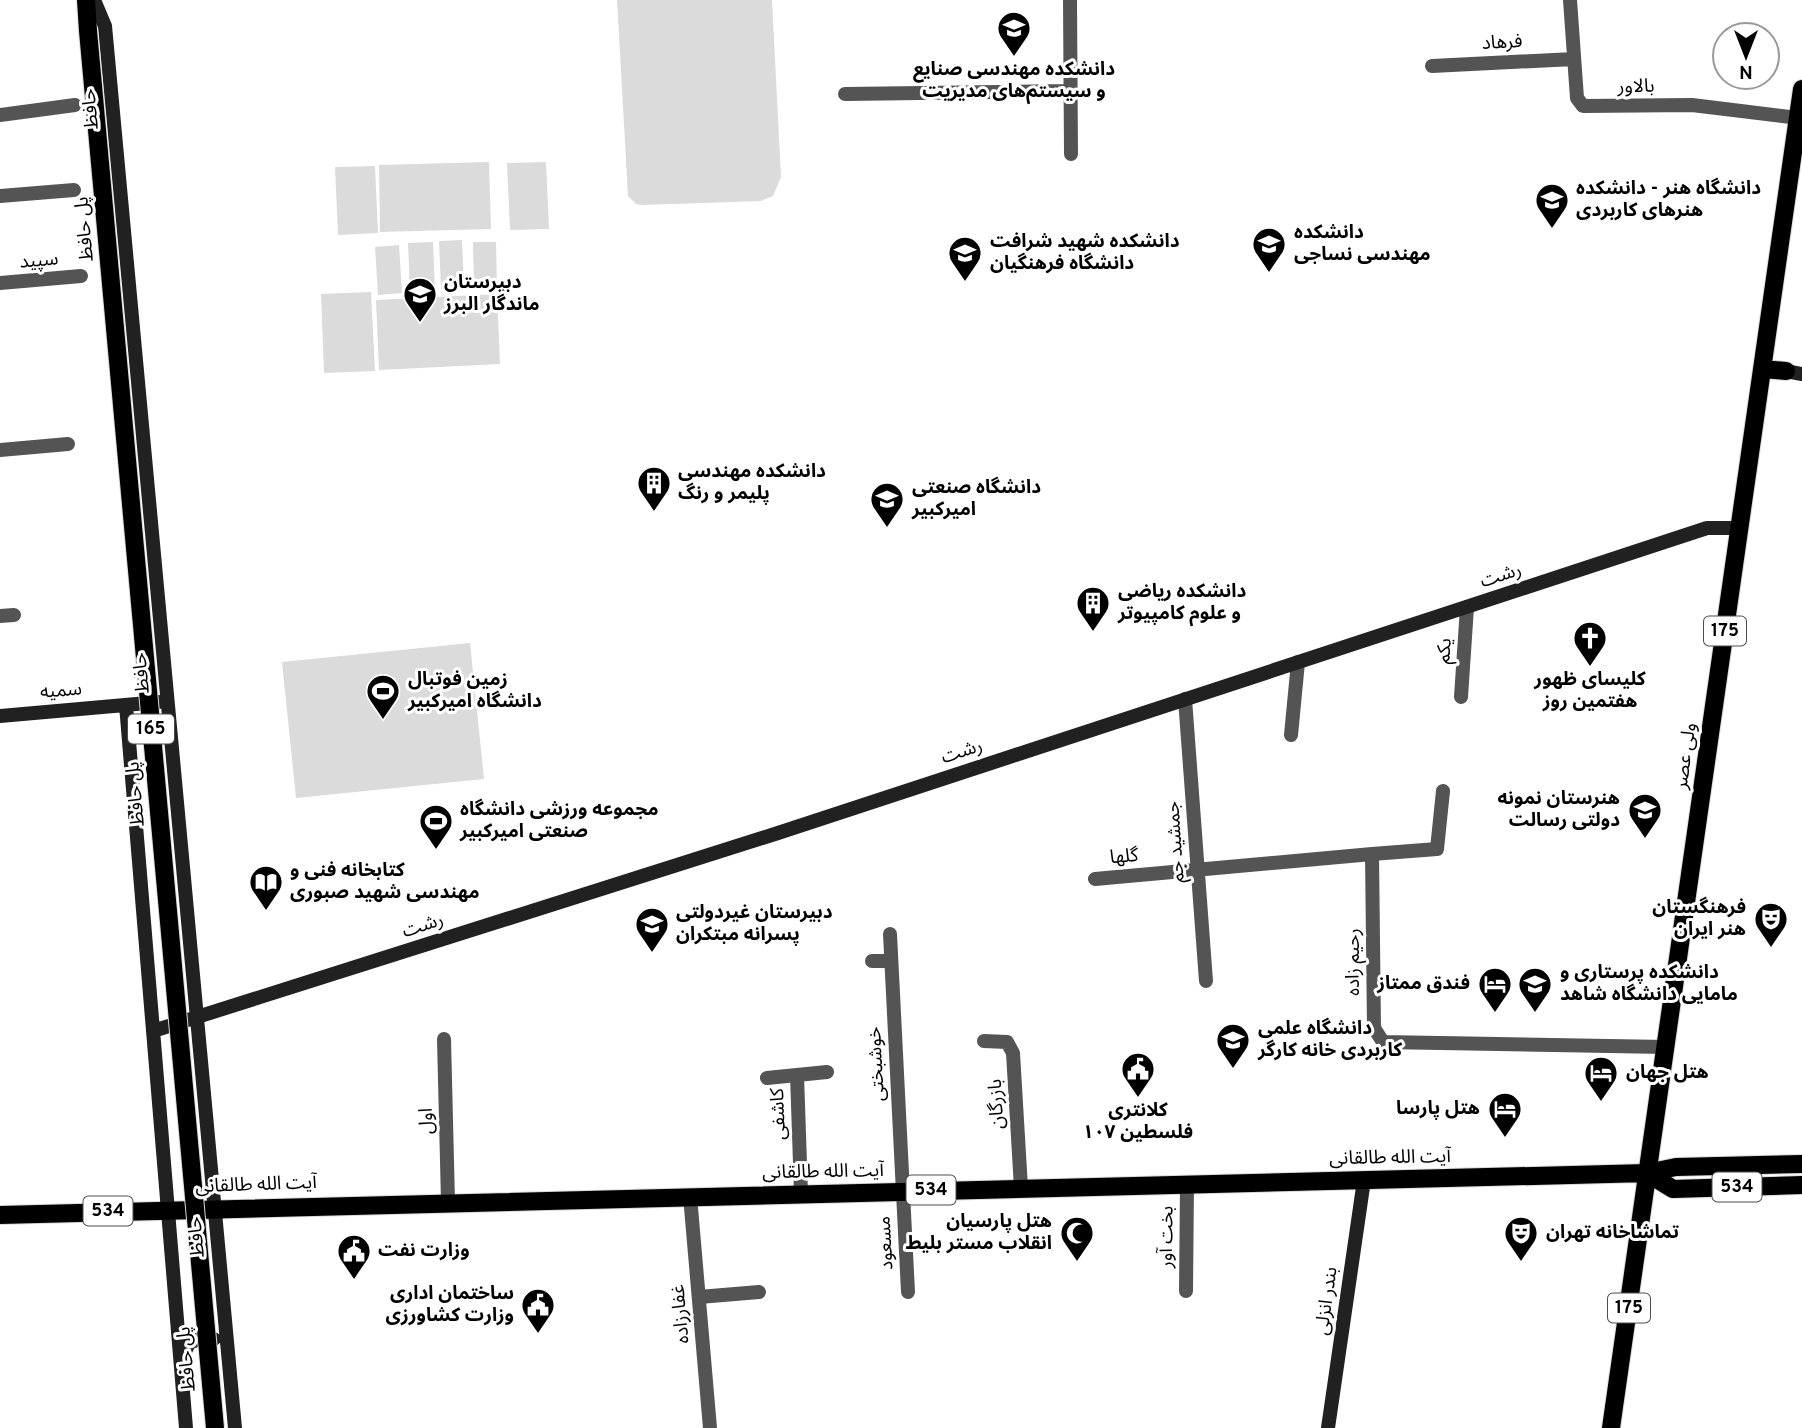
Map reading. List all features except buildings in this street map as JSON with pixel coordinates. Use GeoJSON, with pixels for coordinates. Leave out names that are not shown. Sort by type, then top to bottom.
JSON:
{"type":"FeatureCollection","features":[{"type":"Feature","properties":{"kind":"main road","name":"پل حافظ"},"geometry":{"type":"LineString","coordinates":[[86,0],[215,1428]]}},
{"type":"Feature","properties":{"kind":"main road","name":"حافظ"},"geometry":{"type":"LineString","coordinates":[[94,0],[105,26],[235,1428]]}},
{"type":"Feature","properties":{"kind":"main road","name":"ولی عصر"},"geometry":{"type":"LineString","coordinates":[[1611,1428],[1802,89]]}},
{"type":"Feature","properties":{"kind":"main road"},"geometry":{"type":"LineString","coordinates":[[1763,369],[1794,372]]}},
{"type":"Feature","properties":{"kind":"main road","name":"رشت"},"geometry":{"type":"LineString","coordinates":[[153,1031],[605,888],[1707,528],[1739,528]]}},
{"type":"Feature","properties":{"kind":"main road","name":"سمیه"},"geometry":{"type":"LineString","coordinates":[[0,716],[166,701]]}},
{"type":"Feature","properties":{"kind":"main road","name":"حافظ"},"geometry":{"type":"LineString","coordinates":[[126,705],[186,1428]]}},
{"type":"Feature","properties":{"kind":"main road","name":"آیت الله طالقانی"},"geometry":{"type":"LineString","coordinates":[[0,1215],[215,1207],[1647,1173],[1676,1167],[1802,1164]]}},
{"type":"Feature","properties":{"kind":"main road","name":"آیت الله طالقانی"},"geometry":{"type":"LineString","coordinates":[[1647,1173],[1673,1189],[1802,1185]]}},
{"type":"Feature","properties":{"kind":"main road","name":"بندر انزلی"},"geometry":{"type":"LineString","coordinates":[[1328,1428],[1364,1180]]}},
{"type":"Feature","properties":{"kind":"main road"},"geometry":{"type":"LineString","coordinates":[[180,1368],[184,1349],[189,1343],[204,1336],[220,1342],[225,1348],[229,1365]]}},
{"type":"Feature","properties":{"kind":"street"},"geometry":{"type":"LineString","coordinates":[[1070,0],[1071,154]]}},
{"type":"Feature","properties":{"kind":"street","name":"بالاور"},"geometry":{"type":"LineString","coordinates":[[1570,0],[1577,98],[1587,107],[1692,105],[1798,118]]}},
{"type":"Feature","properties":{"kind":"street","name":"فرهاد"},"geometry":{"type":"LineString","coordinates":[[1432,66],[1574,59]]}},
{"type":"Feature","properties":{"kind":"street"},"geometry":{"type":"LineString","coordinates":[[845,94],[1070,90]]}},
{"type":"Feature","properties":{"kind":"street"},"geometry":{"type":"LineString","coordinates":[[0,115],[75,105]]}},
{"type":"Feature","properties":{"kind":"street"},"geometry":{"type":"LineString","coordinates":[[0,196],[74,190]]}},
{"type":"Feature","properties":{"kind":"street","name":"سپید"},"geometry":{"type":"LineString","coordinates":[[0,283],[81,276]]}},
{"type":"Feature","properties":{"kind":"street"},"geometry":{"type":"LineString","coordinates":[[0,450],[68,444]]}},
{"type":"Feature","properties":{"kind":"street","name":"یکم"},"geometry":{"type":"LineString","coordinates":[[1461,697],[1467,607]]}},
{"type":"Feature","properties":{"kind":"street"},"geometry":{"type":"LineString","coordinates":[[1291,735],[1298,662]]}},
{"type":"Feature","properties":{"kind":"street","name":"جمشید جم"},"geometry":{"type":"LineString","coordinates":[[1185,699],[1206,981]]}},
{"type":"Feature","properties":{"kind":"street"},"geometry":{"type":"LineString","coordinates":[[1197,869],[1437,849],[1443,792]]}},
{"type":"Feature","properties":{"kind":"street","name":"رحیم زاده"},"geometry":{"type":"LineString","coordinates":[[1372,854],[1374,1028],[1383,1042],[1666,1047]]}},
{"type":"Feature","properties":{"kind":"street","name":"گلها"},"geometry":{"type":"LineString","coordinates":[[1095,878],[1197,869]]}},
{"type":"Feature","properties":{"kind":"street","name":"خوشبختی"},"geometry":{"type":"LineString","coordinates":[[890,934],[902,1191]]}},
{"type":"Feature","properties":{"kind":"street"},"geometry":{"type":"LineString","coordinates":[[872,961],[891,961]]}},
{"type":"Feature","properties":{"kind":"street","name":"اول"},"geometry":{"type":"LineString","coordinates":[[444,1039],[448,1202]]}},
{"type":"Feature","properties":{"kind":"street","name":"بازرگان"},"geometry":{"type":"LineString","coordinates":[[984,1041],[1007,1042],[1013,1053],[1021,1188]]}},
{"type":"Feature","properties":{"kind":"street"},"geometry":{"type":"LineString","coordinates":[[767,1078],[827,1072]]}},
{"type":"Feature","properties":{"kind":"street","name":"کاشفی"},"geometry":{"type":"LineString","coordinates":[[797,1075],[801,1193]]}},
{"type":"Feature","properties":{"kind":"street","name":"بخت آور"},"geometry":{"type":"LineString","coordinates":[[1186,1291],[1187,1184]]}},
{"type":"Feature","properties":{"kind":"street","name":"مسعود"},"geometry":{"type":"LineString","coordinates":[[902,1191],[908,1292]]}},
{"type":"Feature","properties":{"kind":"street","name":"غفارزاده"},"geometry":{"type":"LineString","coordinates":[[690,1196],[710,1428]]}},
{"type":"Feature","properties":{"kind":"street"},"geometry":{"type":"LineString","coordinates":[[699,1297],[759,1292]]}},
{"type":"Feature","properties":{"kind":"shaded area"},"geometry":{"type":"Polygon","coordinates":[[[617,0],[772,0],[781,177],[773,196],[761,201],[642,205],[636,204],[628,196],[617,0]]]}},
{"type":"Feature","properties":{"kind":"shaded area"},"geometry":{"type":"Polygon","coordinates":[[[489,162],[491,229],[380,232],[379,165],[489,162]]]}},
{"type":"Feature","properties":{"kind":"shaded area"},"geometry":{"type":"Polygon","coordinates":[[[546,162],[549,229],[510,230],[507,163],[546,162]]]}},
{"type":"Feature","properties":{"kind":"shaded area"},"geometry":{"type":"Polygon","coordinates":[[[375,166],[378,233],[338,235],[335,167],[375,166]]]}},
{"type":"Feature","properties":{"kind":"shaded area"},"geometry":{"type":"Polygon","coordinates":[[[462,240],[464,288],[441,289],[439,241],[462,240]]]}},
{"type":"Feature","properties":{"kind":"shaded area"},"geometry":{"type":"Polygon","coordinates":[[[433,242],[435,290],[410,291],[408,243],[433,242]]]}},
{"type":"Feature","properties":{"kind":"shaded area"},"geometry":{"type":"Polygon","coordinates":[[[473,242],[496,242],[497,289],[474,290],[473,242]]]}},
{"type":"Feature","properties":{"kind":"shaded area"},"geometry":{"type":"Polygon","coordinates":[[[399,245],[402,293],[378,295],[375,247],[399,245]]]}},
{"type":"Feature","properties":{"kind":"shaded area"},"geometry":{"type":"Polygon","coordinates":[[[371,292],[375,371],[324,373],[321,294],[371,292]]]}},
{"type":"Feature","properties":{"kind":"shaded area"},"geometry":{"type":"Polygon","coordinates":[[[497,294],[500,364],[379,370],[376,300],[497,294]]]}},
{"type":"Feature","properties":{"kind":"shaded area","name":"زمین فوتبال دانشگاه امیرکبیر"},"geometry":{"type":"Polygon","coordinates":[[[470,643],[484,779],[296,798],[282,662],[470,643]]]}},
{"type":"Feature","properties":{"kind":"place","name":"دانشکده مهندسی صنایع و سیستم‌های مدیریت"},"geometry":{"type":"Point","coordinates":[1014,58]}},
{"type":"Feature","properties":{"kind":"place","name":"دانشگاه هنر - دانشکده هنرهای کاربردی"},"geometry":{"type":"Point","coordinates":[1552,230]}},
{"type":"Feature","properties":{"kind":"place","name":"دانشکده مهندسی نساجی"},"geometry":{"type":"Point","coordinates":[1269,274]}},
{"type":"Feature","properties":{"kind":"place","name":"دانشکده شهید شرافت دانشگاه فرهنگیان"},"geometry":{"type":"Point","coordinates":[965,283]}},
{"type":"Feature","properties":{"kind":"place","name":"دبیرستان ماندگار البرز"},"geometry":{"type":"Point","coordinates":[420,324]}},
{"type":"Feature","properties":{"kind":"place","name":"دانشکده مهندسی پلیمر و رنگ"},"geometry":{"type":"Point","coordinates":[654,513]}},
{"type":"Feature","properties":{"kind":"place","name":"دانشگاه صنعتی امیرکبیر"},"geometry":{"type":"Point","coordinates":[887,529]}},
{"type":"Feature","properties":{"kind":"place","name":"دانشکده ریاضی و علوم کامپیوتر"},"geometry":{"type":"Point","coordinates":[1093,633]}},
{"type":"Feature","properties":{"kind":"place","name":"کلیسای ظهور هفتمین روز"},"geometry":{"type":"Point","coordinates":[1590,668]}},
{"type":"Feature","properties":{"kind":"place","name":"زمین فوتبال دانشگاه امیرکبیر"},"geometry":{"type":"Point","coordinates":[383,721]}},
{"type":"Feature","properties":{"kind":"place","name":"هنرستان نمونه دولتی رسالت"},"geometry":{"type":"Point","coordinates":[1645,840]}},
{"type":"Feature","properties":{"kind":"place","name":"مجموعه ورزشی دانشگاه صنعتی امیرکبیر"},"geometry":{"type":"Point","coordinates":[436,851]}},
{"type":"Feature","properties":{"kind":"place","name":"کتابخانه فنی و مهندسی شهید صبوری"},"geometry":{"type":"Point","coordinates":[266,912]}},
{"type":"Feature","properties":{"kind":"place","name":"فرهنگستان هنر ایران"},"geometry":{"type":"Point","coordinates":[1771,949]}},
{"type":"Feature","properties":{"kind":"place","name":"دبیرستان غیردولتی پسرانه مبتکران"},"geometry":{"type":"Point","coordinates":[652,954]}},
{"type":"Feature","properties":{"kind":"place","name":"فندق ممتاز"},"geometry":{"type":"Point","coordinates":[1495,1014]}},
{"type":"Feature","properties":{"kind":"place","name":"دانشکده پرستاری و مامایی دانشگاه شاهد"},"geometry":{"type":"Point","coordinates":[1535,1014]}},
{"type":"Feature","properties":{"kind":"place","name":"دانشگاه علمی کاربردی خانه کارگر"},"geometry":{"type":"Point","coordinates":[1233,1070]}},
{"type":"Feature","properties":{"kind":"place","name":"کلانتری ۱۰۷ فلسطین"},"geometry":{"type":"Point","coordinates":[1138,1099]}},
{"type":"Feature","properties":{"kind":"place","name":"هتل جهان"},"geometry":{"type":"Point","coordinates":[1601,1103]}},
{"type":"Feature","properties":{"kind":"place","name":"هتل پارسا"},"geometry":{"type":"Point","coordinates":[1505,1139]}},
{"type":"Feature","properties":{"kind":"place","name":"هتل پارسیان انقلاب مستر بلیط"},"geometry":{"type":"Point","coordinates":[1077,1263]}},
{"type":"Feature","properties":{"kind":"place","name":"تماشاخانه تهران"},"geometry":{"type":"Point","coordinates":[1521,1263]}},
{"type":"Feature","properties":{"kind":"place","name":"وزارت نفت"},"geometry":{"type":"Point","coordinates":[354,1281]}},
{"type":"Feature","properties":{"kind":"place","name":"ساختمان اداری وزارت کشاورزی"},"geometry":{"type":"Point","coordinates":[538,1335]}}]}
